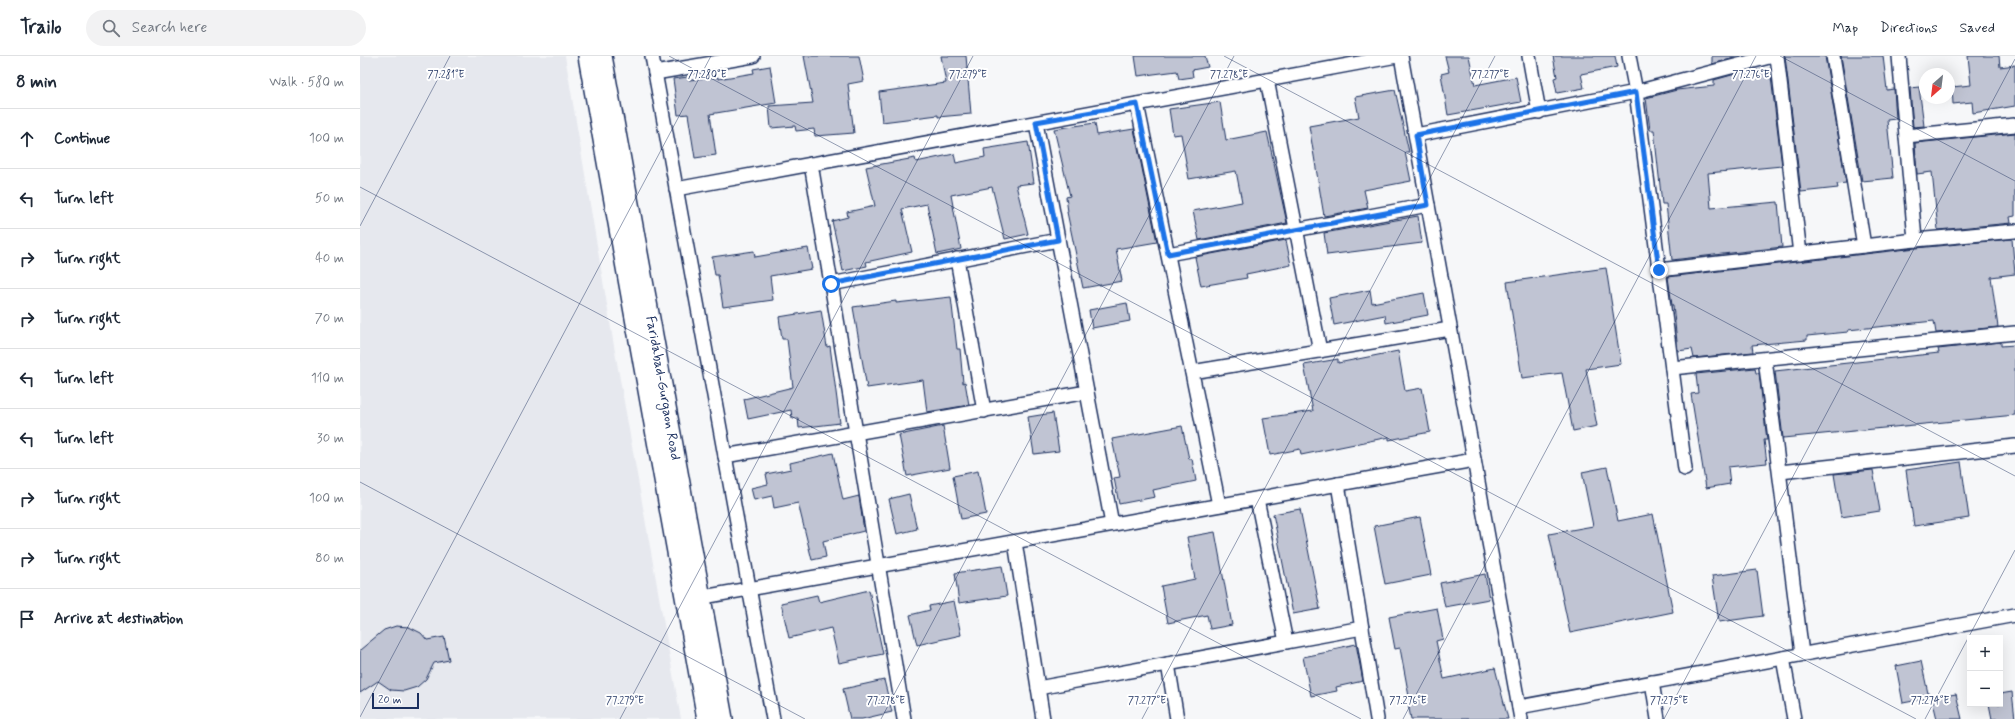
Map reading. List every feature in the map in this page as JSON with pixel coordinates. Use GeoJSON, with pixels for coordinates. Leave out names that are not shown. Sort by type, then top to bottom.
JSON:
{"type":"FeatureCollection","features":[{"type":"Feature","properties":{"kind":"main road","name":"Faridabad-Gurgaon Road"},"geometry":{"type":"LineString","coordinates":[[588,56],[694,599],[723,719]]}},
{"type":"Feature","properties":{"kind":"main road","name":"Faridabad-Gurgaon Road"},"geometry":{"type":"LineString","coordinates":[[602,56],[694,599],[707,719]]}},
{"type":"Feature","properties":{"kind":"street"},"geometry":{"type":"LineString","coordinates":[[652,56],[773,719]]}},
{"type":"Feature","properties":{"kind":"street"},"geometry":{"type":"LineString","coordinates":[[655,73],[753,56]]}},
{"type":"Feature","properties":{"kind":"street"},"geometry":{"type":"LineString","coordinates":[[676,189],[1396,56]]}},
{"type":"Feature","properties":{"kind":"street"},"geometry":{"type":"LineString","coordinates":[[1401,56],[1520,713],[1652,682],[2015,615]]}},
{"type":"Feature","properties":{"kind":"street"},"geometry":{"type":"LineString","coordinates":[[1529,56],[1539,112]]}},
{"type":"Feature","properties":{"kind":"street"},"geometry":{"type":"LineString","coordinates":[[1629,56],[1636,92],[1686,469]]}},
{"type":"Feature","properties":{"kind":"street"},"geometry":{"type":"LineString","coordinates":[[1416,135],[1636,92],[1748,59],[1773,56]]}},
{"type":"Feature","properties":{"kind":"street"},"geometry":{"type":"LineString","coordinates":[[1777,56],[1800,254]]}},
{"type":"Feature","properties":{"kind":"street"},"geometry":{"type":"LineString","coordinates":[[1833,56],[1864,246]]}},
{"type":"Feature","properties":{"kind":"street"},"geometry":{"type":"LineString","coordinates":[[1898,56],[1915,240]]}},
{"type":"Feature","properties":{"kind":"street"},"geometry":{"type":"LineString","coordinates":[[1267,80],[1320,351]]}},
{"type":"Feature","properties":{"kind":"street"},"geometry":{"type":"LineString","coordinates":[[1137,104],[1219,505]]}},
{"type":"Feature","properties":{"kind":"street"},"geometry":{"type":"LineString","coordinates":[[1036,122],[1112,524]]}},
{"type":"Feature","properties":{"kind":"street"},"geometry":{"type":"LineString","coordinates":[[1906,136],[2015,125]]}},
{"type":"Feature","properties":{"kind":"street"},"geometry":{"type":"LineString","coordinates":[[811,164],[904,719]]}},
{"type":"Feature","properties":{"kind":"street"},"geometry":{"type":"LineString","coordinates":[[1168,254],[1428,205]]}},
{"type":"Feature","properties":{"kind":"street"},"geometry":{"type":"LineString","coordinates":[[1659,270],[1915,240],[2015,231]]}},
{"type":"Feature","properties":{"kind":"street"},"geometry":{"type":"LineString","coordinates":[[831,284],[1058,240]]}},
{"type":"Feature","properties":{"kind":"street"},"geometry":{"type":"LineString","coordinates":[[957,259],[984,411]]}},
{"type":"Feature","properties":{"kind":"street"},"geometry":{"type":"LineString","coordinates":[[1192,372],[1450,329]]}},
{"type":"Feature","properties":{"kind":"street"},"geometry":{"type":"LineString","coordinates":[[1672,368],[2015,332]]}},
{"type":"Feature","properties":{"kind":"street"},"geometry":{"type":"LineString","coordinates":[[1764,359],[1780,472],[1802,654]]}},
{"type":"Feature","properties":{"kind":"street"},"geometry":{"type":"LineString","coordinates":[[725,456],[1087,392]]}},
{"type":"Feature","properties":{"kind":"street"},"geometry":{"type":"LineString","coordinates":[[1780,472],[2015,446]]}},
{"type":"Feature","properties":{"kind":"street"},"geometry":{"type":"LineString","coordinates":[[694,599],[1474,460]]}},
{"type":"Feature","properties":{"kind":"street"},"geometry":{"type":"LineString","coordinates":[[1338,484],[1377,719]]}},
{"type":"Feature","properties":{"kind":"street"},"geometry":{"type":"LineString","coordinates":[[1257,499],[1286,642]]}},
{"type":"Feature","properties":{"kind":"street"},"geometry":{"type":"LineString","coordinates":[[1015,542],[1043,719]]}},
{"type":"Feature","properties":{"kind":"street"},"geometry":{"type":"LineString","coordinates":[[1038,688],[1362,628]]}},
{"type":"Feature","properties":{"kind":"street"},"geometry":{"type":"LineString","coordinates":[[1783,658],[1794,719]]}},
{"type":"Feature","properties":{"kind":"street"},"geometry":{"type":"LineString","coordinates":[[1168,664],[1177,719]]}},
{"type":"Feature","properties":{"kind":"street"},"geometry":{"type":"LineString","coordinates":[[1652,682],[1658,719]]}},
{"type":"Feature","properties":{"kind":"shaded area"},"geometry":{"type":"Polygon","coordinates":[[[360,56],[565,56],[614,346],[681,719],[360,719],[360,56]]]}},
{"type":"Feature","properties":{"kind":"building"},"geometry":{"type":"Polygon","coordinates":[[[804,56],[859,56],[864,81],[848,84],[854,133],[815,136],[814,129],[796,131],[795,126],[771,128],[769,106],[813,103],[804,56]]]}},
{"type":"Feature","properties":{"kind":"building"},"geometry":{"type":"Polygon","coordinates":[[[941,56],[966,56],[971,114],[938,117],[938,115],[882,122],[879,92],[946,83],[941,56]]]}},
{"type":"Feature","properties":{"kind":"building"},"geometry":{"type":"Polygon","coordinates":[[[1135,56],[1205,56],[1208,67],[1192,70],[1193,77],[1179,79],[1177,71],[1138,76],[1135,56]]]}},
{"type":"Feature","properties":{"kind":"building"},"geometry":{"type":"Polygon","coordinates":[[[1445,56],[1469,56],[1475,85],[1516,77],[1521,102],[1448,115],[1441,74],[1449,72],[1445,56]]]}},
{"type":"Feature","properties":{"kind":"building"},"geometry":{"type":"Polygon","coordinates":[[[1553,56],[1615,56],[1617,67],[1581,74],[1584,88],[1557,93],[1554,78],[1557,77],[1553,56]]]}},
{"type":"Feature","properties":{"kind":"building"},"geometry":{"type":"Polygon","coordinates":[[[1712,56],[1742,56],[1712,64],[1712,56]]]}},
{"type":"Feature","properties":{"kind":"building"},"geometry":{"type":"Polygon","coordinates":[[[1785,56],[1825,56],[1846,183],[1837,184],[1838,188],[1801,192],[1785,56]]]}},
{"type":"Feature","properties":{"kind":"building"},"geometry":{"type":"Polygon","coordinates":[[[1841,56],[1883,56],[1887,90],[1894,89],[1896,119],[1887,120],[1893,178],[1862,181],[1841,56]]]}},
{"type":"Feature","properties":{"kind":"building"},"geometry":{"type":"Polygon","coordinates":[[[1968,56],[1999,56],[2000,67],[2015,65],[2015,106],[1973,113],[1972,102],[1955,104],[1955,87],[1971,85],[1968,56]]]}},
{"type":"Feature","properties":{"kind":"building"},"geometry":{"type":"Polygon","coordinates":[[[770,66],[776,103],[710,114],[716,155],[695,158],[688,114],[678,115],[673,79],[688,77],[689,80],[718,77],[718,79],[754,73],[753,69],[770,66]]]}},
{"type":"Feature","properties":{"kind":"building"},"geometry":{"type":"Polygon","coordinates":[[[1770,69],[1782,166],[1708,173],[1711,208],[1778,202],[1782,247],[1672,260],[1666,204],[1662,204],[1654,130],[1650,130],[1646,98],[1677,90],[1714,86],[1714,80],[1746,71],[1770,69]]]}},
{"type":"Feature","properties":{"kind":"building"},"geometry":{"type":"Polygon","coordinates":[[[1919,87],[1919,104],[1921,104],[1924,126],[1913,127],[1910,88],[1919,87]]]}},
{"type":"Feature","properties":{"kind":"building"},"geometry":{"type":"Polygon","coordinates":[[[1395,90],[1409,152],[1405,152],[1411,181],[1364,190],[1368,208],[1324,216],[1309,126],[1359,117],[1355,97],[1395,90]]]}},
{"type":"Feature","properties":{"kind":"building"},"geometry":{"type":"Polygon","coordinates":[[[1220,102],[1226,140],[1267,132],[1287,223],[1199,240],[1193,211],[1242,202],[1236,171],[1189,179],[1181,134],[1173,135],[1169,109],[1220,102]]]}},
{"type":"Feature","properties":{"kind":"building"},"geometry":{"type":"Polygon","coordinates":[[[1095,123],[1097,135],[1134,129],[1157,242],[1116,249],[1122,281],[1083,288],[1067,212],[1066,197],[1070,196],[1054,129],[1095,123]]]}},
{"type":"Feature","properties":{"kind":"building"},"geometry":{"type":"Polygon","coordinates":[[[2015,133],[2015,216],[2010,217],[2011,223],[1938,230],[1932,172],[1917,174],[1915,143],[2015,133]]]}},
{"type":"Feature","properties":{"kind":"building"},"geometry":{"type":"Polygon","coordinates":[[[1028,142],[1034,183],[1016,185],[1028,234],[1005,239],[992,187],[951,195],[961,249],[937,254],[927,204],[902,209],[912,252],[866,262],[867,266],[843,271],[832,221],[848,217],[847,212],[875,206],[866,167],[915,158],[916,162],[954,154],[956,163],[985,157],[984,149],[1028,142]]]}},
{"type":"Feature","properties":{"kind":"building"},"geometry":{"type":"Polygon","coordinates":[[[1418,216],[1422,243],[1327,255],[1324,233],[1418,216]]]}},
{"type":"Feature","properties":{"kind":"building"},"geometry":{"type":"Polygon","coordinates":[[[2012,239],[2015,274],[1991,277],[1998,327],[1936,333],[1934,321],[1848,330],[1848,332],[1807,336],[1807,340],[1752,345],[1753,352],[1694,358],[1692,349],[1678,351],[1673,305],[1668,277],[1916,248],[2012,239]]]}},
{"type":"Feature","properties":{"kind":"building"},"geometry":{"type":"Polygon","coordinates":[[[1286,240],[1291,265],[1246,274],[1247,278],[1201,286],[1195,257],[1286,240]]]}},
{"type":"Feature","properties":{"kind":"building"},"geometry":{"type":"Polygon","coordinates":[[[808,248],[812,269],[770,276],[773,300],[723,307],[718,275],[715,275],[712,257],[754,251],[755,257],[808,248]]]}},
{"type":"Feature","properties":{"kind":"building"},"geometry":{"type":"Polygon","coordinates":[[[1606,268],[1621,364],[1586,369],[1597,426],[1573,431],[1562,373],[1522,378],[1507,282],[1606,268]]]}},
{"type":"Feature","properties":{"kind":"building"},"geometry":{"type":"Polygon","coordinates":[[[1370,290],[1372,303],[1424,293],[1428,315],[1386,323],[1385,315],[1334,325],[1329,298],[1370,290]]]}},
{"type":"Feature","properties":{"kind":"building"},"geometry":{"type":"Polygon","coordinates":[[[951,297],[957,349],[960,349],[963,383],[965,382],[969,405],[927,412],[923,380],[867,388],[853,307],[896,301],[896,303],[951,297]]]}},
{"type":"Feature","properties":{"kind":"building"},"geometry":{"type":"Polygon","coordinates":[[[1127,303],[1130,321],[1092,328],[1089,310],[1127,303]]]}},
{"type":"Feature","properties":{"kind":"building"},"geometry":{"type":"Polygon","coordinates":[[[821,310],[827,347],[830,346],[840,423],[799,428],[798,418],[792,418],[791,410],[748,419],[744,399],[793,387],[787,339],[782,339],[779,317],[821,310]]]}},
{"type":"Feature","properties":{"kind":"building"},"geometry":{"type":"Polygon","coordinates":[[[2001,342],[2001,346],[2015,345],[2015,415],[1783,438],[1775,371],[1939,353],[1938,349],[2001,342]]]}},
{"type":"Feature","properties":{"kind":"building"},"geometry":{"type":"Polygon","coordinates":[[[1398,351],[1405,391],[1422,388],[1430,432],[1389,440],[1389,437],[1301,455],[1300,449],[1270,455],[1263,418],[1313,411],[1304,365],[1338,359],[1338,363],[1398,351]]]}},
{"type":"Feature","properties":{"kind":"building"},"geometry":{"type":"Polygon","coordinates":[[[1755,368],[1756,373],[1759,373],[1767,440],[1764,440],[1767,463],[1728,467],[1730,484],[1706,488],[1691,394],[1698,393],[1696,374],[1755,368]]]}},
{"type":"Feature","properties":{"kind":"building"},"geometry":{"type":"Polygon","coordinates":[[[1053,413],[1059,451],[1034,454],[1028,417],[1053,413]]]}},
{"type":"Feature","properties":{"kind":"building"},"geometry":{"type":"Polygon","coordinates":[[[943,426],[950,468],[907,476],[899,435],[943,426]]]}},
{"type":"Feature","properties":{"kind":"building"},"geometry":{"type":"Polygon","coordinates":[[[1182,426],[1189,459],[1192,459],[1196,481],[1153,490],[1155,497],[1119,504],[1114,478],[1120,477],[1112,439],[1182,426]]]}},
{"type":"Feature","properties":{"kind":"building"},"geometry":{"type":"Polygon","coordinates":[[[833,453],[843,500],[859,496],[864,531],[823,541],[826,557],[812,560],[798,503],[774,508],[772,496],[754,500],[751,488],[768,484],[766,474],[791,469],[790,463],[833,453]]]}},
{"type":"Feature","properties":{"kind":"building"},"geometry":{"type":"Polygon","coordinates":[[[1961,462],[1969,518],[1914,526],[1906,470],[1961,462]]]}},
{"type":"Feature","properties":{"kind":"building"},"geometry":{"type":"Polygon","coordinates":[[[1607,467],[1618,521],[1653,514],[1673,612],[1570,633],[1549,534],[1593,526],[1582,472],[1607,467]]]}},
{"type":"Feature","properties":{"kind":"building"},"geometry":{"type":"Polygon","coordinates":[[[1873,470],[1880,511],[1841,517],[1834,474],[1873,470]]]}},
{"type":"Feature","properties":{"kind":"building"},"geometry":{"type":"Polygon","coordinates":[[[978,471],[986,514],[961,519],[953,476],[978,471]]]}},
{"type":"Feature","properties":{"kind":"building"},"geometry":{"type":"Polygon","coordinates":[[[909,494],[917,529],[897,534],[889,499],[909,494]]]}},
{"type":"Feature","properties":{"kind":"building"},"geometry":{"type":"Polygon","coordinates":[[[1300,509],[1320,609],[1293,614],[1273,514],[1300,509]]]}},
{"type":"Feature","properties":{"kind":"building"},"geometry":{"type":"Polygon","coordinates":[[[1420,517],[1431,575],[1385,584],[1374,526],[1420,517]]]}},
{"type":"Feature","properties":{"kind":"building"},"geometry":{"type":"Polygon","coordinates":[[[1215,532],[1232,625],[1210,629],[1207,615],[1168,623],[1161,586],[1195,579],[1187,537],[1215,532]]]}},
{"type":"Feature","properties":{"kind":"building"},"geometry":{"type":"Polygon","coordinates":[[[1002,566],[1007,596],[959,603],[955,573],[1002,566]]]}},
{"type":"Feature","properties":{"kind":"building"},"geometry":{"type":"Polygon","coordinates":[[[1757,570],[1763,616],[1719,622],[1712,576],[1757,570]]]}},
{"type":"Feature","properties":{"kind":"building"},"geometry":{"type":"Polygon","coordinates":[[[1485,574],[1489,599],[1445,607],[1440,583],[1485,574]]]}},
{"type":"Feature","properties":{"kind":"building"},"geometry":{"type":"Polygon","coordinates":[[[869,590],[883,654],[839,663],[831,628],[789,638],[781,603],[817,595],[819,602],[869,590]]]}},
{"type":"Feature","properties":{"kind":"building"},"geometry":{"type":"Polygon","coordinates":[[[954,601],[961,635],[917,645],[910,615],[930,610],[929,606],[954,601]]]}},
{"type":"Feature","properties":{"kind":"building"},"geometry":{"type":"Polygon","coordinates":[[[1437,608],[1443,639],[1436,641],[1444,679],[1495,668],[1508,719],[1411,719],[1408,703],[1410,702],[1400,648],[1395,649],[1389,617],[1437,608]]]}},
{"type":"Feature","properties":{"kind":"building"},"geometry":{"type":"Polygon","coordinates":[[[396,626],[409,627],[421,633],[427,640],[444,637],[449,660],[434,663],[426,679],[417,687],[404,691],[391,690],[378,681],[360,693],[360,650],[384,630],[396,626]]]}},
{"type":"Feature","properties":{"kind":"building"},"geometry":{"type":"Polygon","coordinates":[[[1356,644],[1363,681],[1336,687],[1337,691],[1311,696],[1303,657],[1333,651],[1333,649],[1356,644]]]}},
{"type":"Feature","properties":{"kind":"building"},"geometry":{"type":"Polygon","coordinates":[[[1921,661],[1929,698],[1903,703],[1896,666],[1921,661]]]}},
{"type":"Feature","properties":{"kind":"building"},"geometry":{"type":"Polygon","coordinates":[[[884,680],[892,712],[862,719],[850,719],[843,689],[884,680]]]}},
{"type":"Feature","properties":{"kind":"building"},"geometry":{"type":"Polygon","coordinates":[[[2012,692],[2015,719],[1992,719],[1990,707],[2003,707],[2003,694],[2012,692]]]}},
{"type":"Feature","properties":{"kind":"building"},"geometry":{"type":"Polygon","coordinates":[[[1956,694],[1962,719],[1937,719],[1932,698],[1956,694]]]}},
{"type":"Feature","properties":{"kind":"route"},"geometry":{"type":"LineString","coordinates":[[831,284],[1058,240],[1036,122],[1137,104],[1168,254],[1428,205],[1416,135],[1636,92],[1659,270]]}}]}
